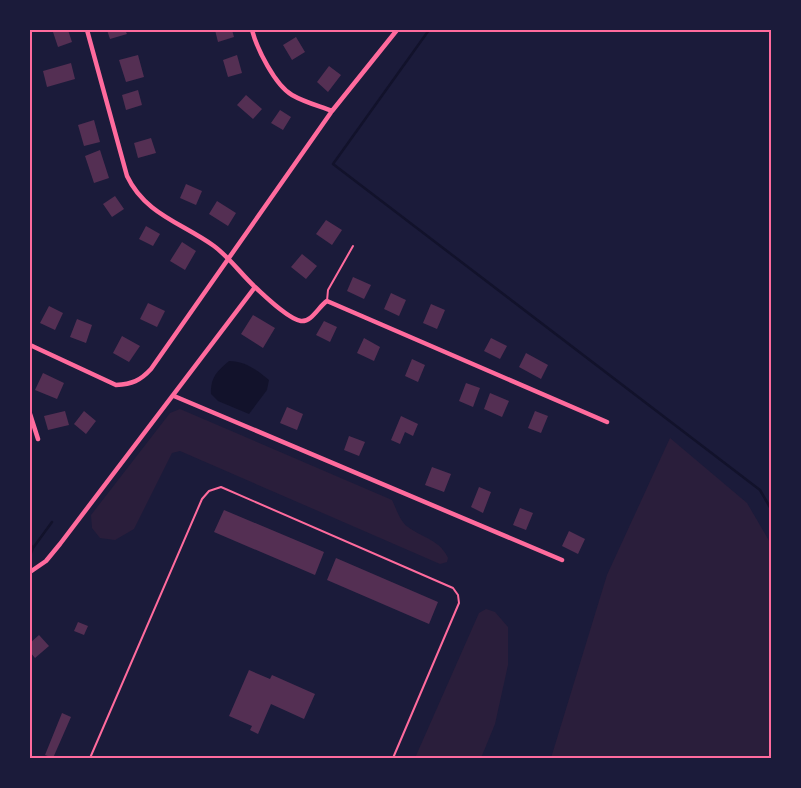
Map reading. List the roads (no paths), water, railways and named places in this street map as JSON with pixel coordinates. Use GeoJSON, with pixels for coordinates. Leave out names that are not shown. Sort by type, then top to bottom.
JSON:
{"type":"FeatureCollection","features":[{"type":"Feature","properties":{"kind":"street"},"geometry":{"type":"LineString","coordinates":[[87,30],[127,176],[134,191],[145,203],[215,247],[255,287],[296,319],[301,321],[310,318],[327,301],[607,422]]}},
{"type":"Feature","properties":{"kind":"street"},"geometry":{"type":"LineString","coordinates":[[252,30],[255,40],[280,86],[293,96],[332,111]]}},
{"type":"Feature","properties":{"kind":"street"},"geometry":{"type":"LineString","coordinates":[[30,345],[116,385],[130,384],[141,380],[151,369],[332,111],[397,30]]}},
{"type":"Feature","properties":{"kind":"street"},"geometry":{"type":"LineString","coordinates":[[30,572],[46,561],[60,544],[255,287]]}},
{"type":"Feature","properties":{"kind":"street"},"geometry":{"type":"LineString","coordinates":[[174,396],[562,560]]}},
{"type":"Feature","properties":{"kind":"street"},"geometry":{"type":"LineString","coordinates":[[30,414],[38,440]]}},
{"type":"Feature","properties":{"kind":"lane"},"geometry":{"type":"LineString","coordinates":[[327,301],[328,290],[353,246]]}},
{"type":"Feature","properties":{"kind":"lane"},"geometry":{"type":"LineString","coordinates":[[90,758],[202,499],[209,492],[221,487],[453,588],[458,595],[459,603],[393,758]]}},
{"type":"Feature","properties":{"kind":"waterway"},"geometry":{"type":"LineString","coordinates":[[429,30],[333,164],[760,490],[771,509]]}},
{"type":"Feature","properties":{"kind":"waterway"},"geometry":{"type":"LineString","coordinates":[[33,548],[52,522]]}},
{"type":"Feature","properties":{"kind":"waterway"},"geometry":{"type":"LineString","coordinates":[[30,544],[33,548],[30,556]]}}]}
